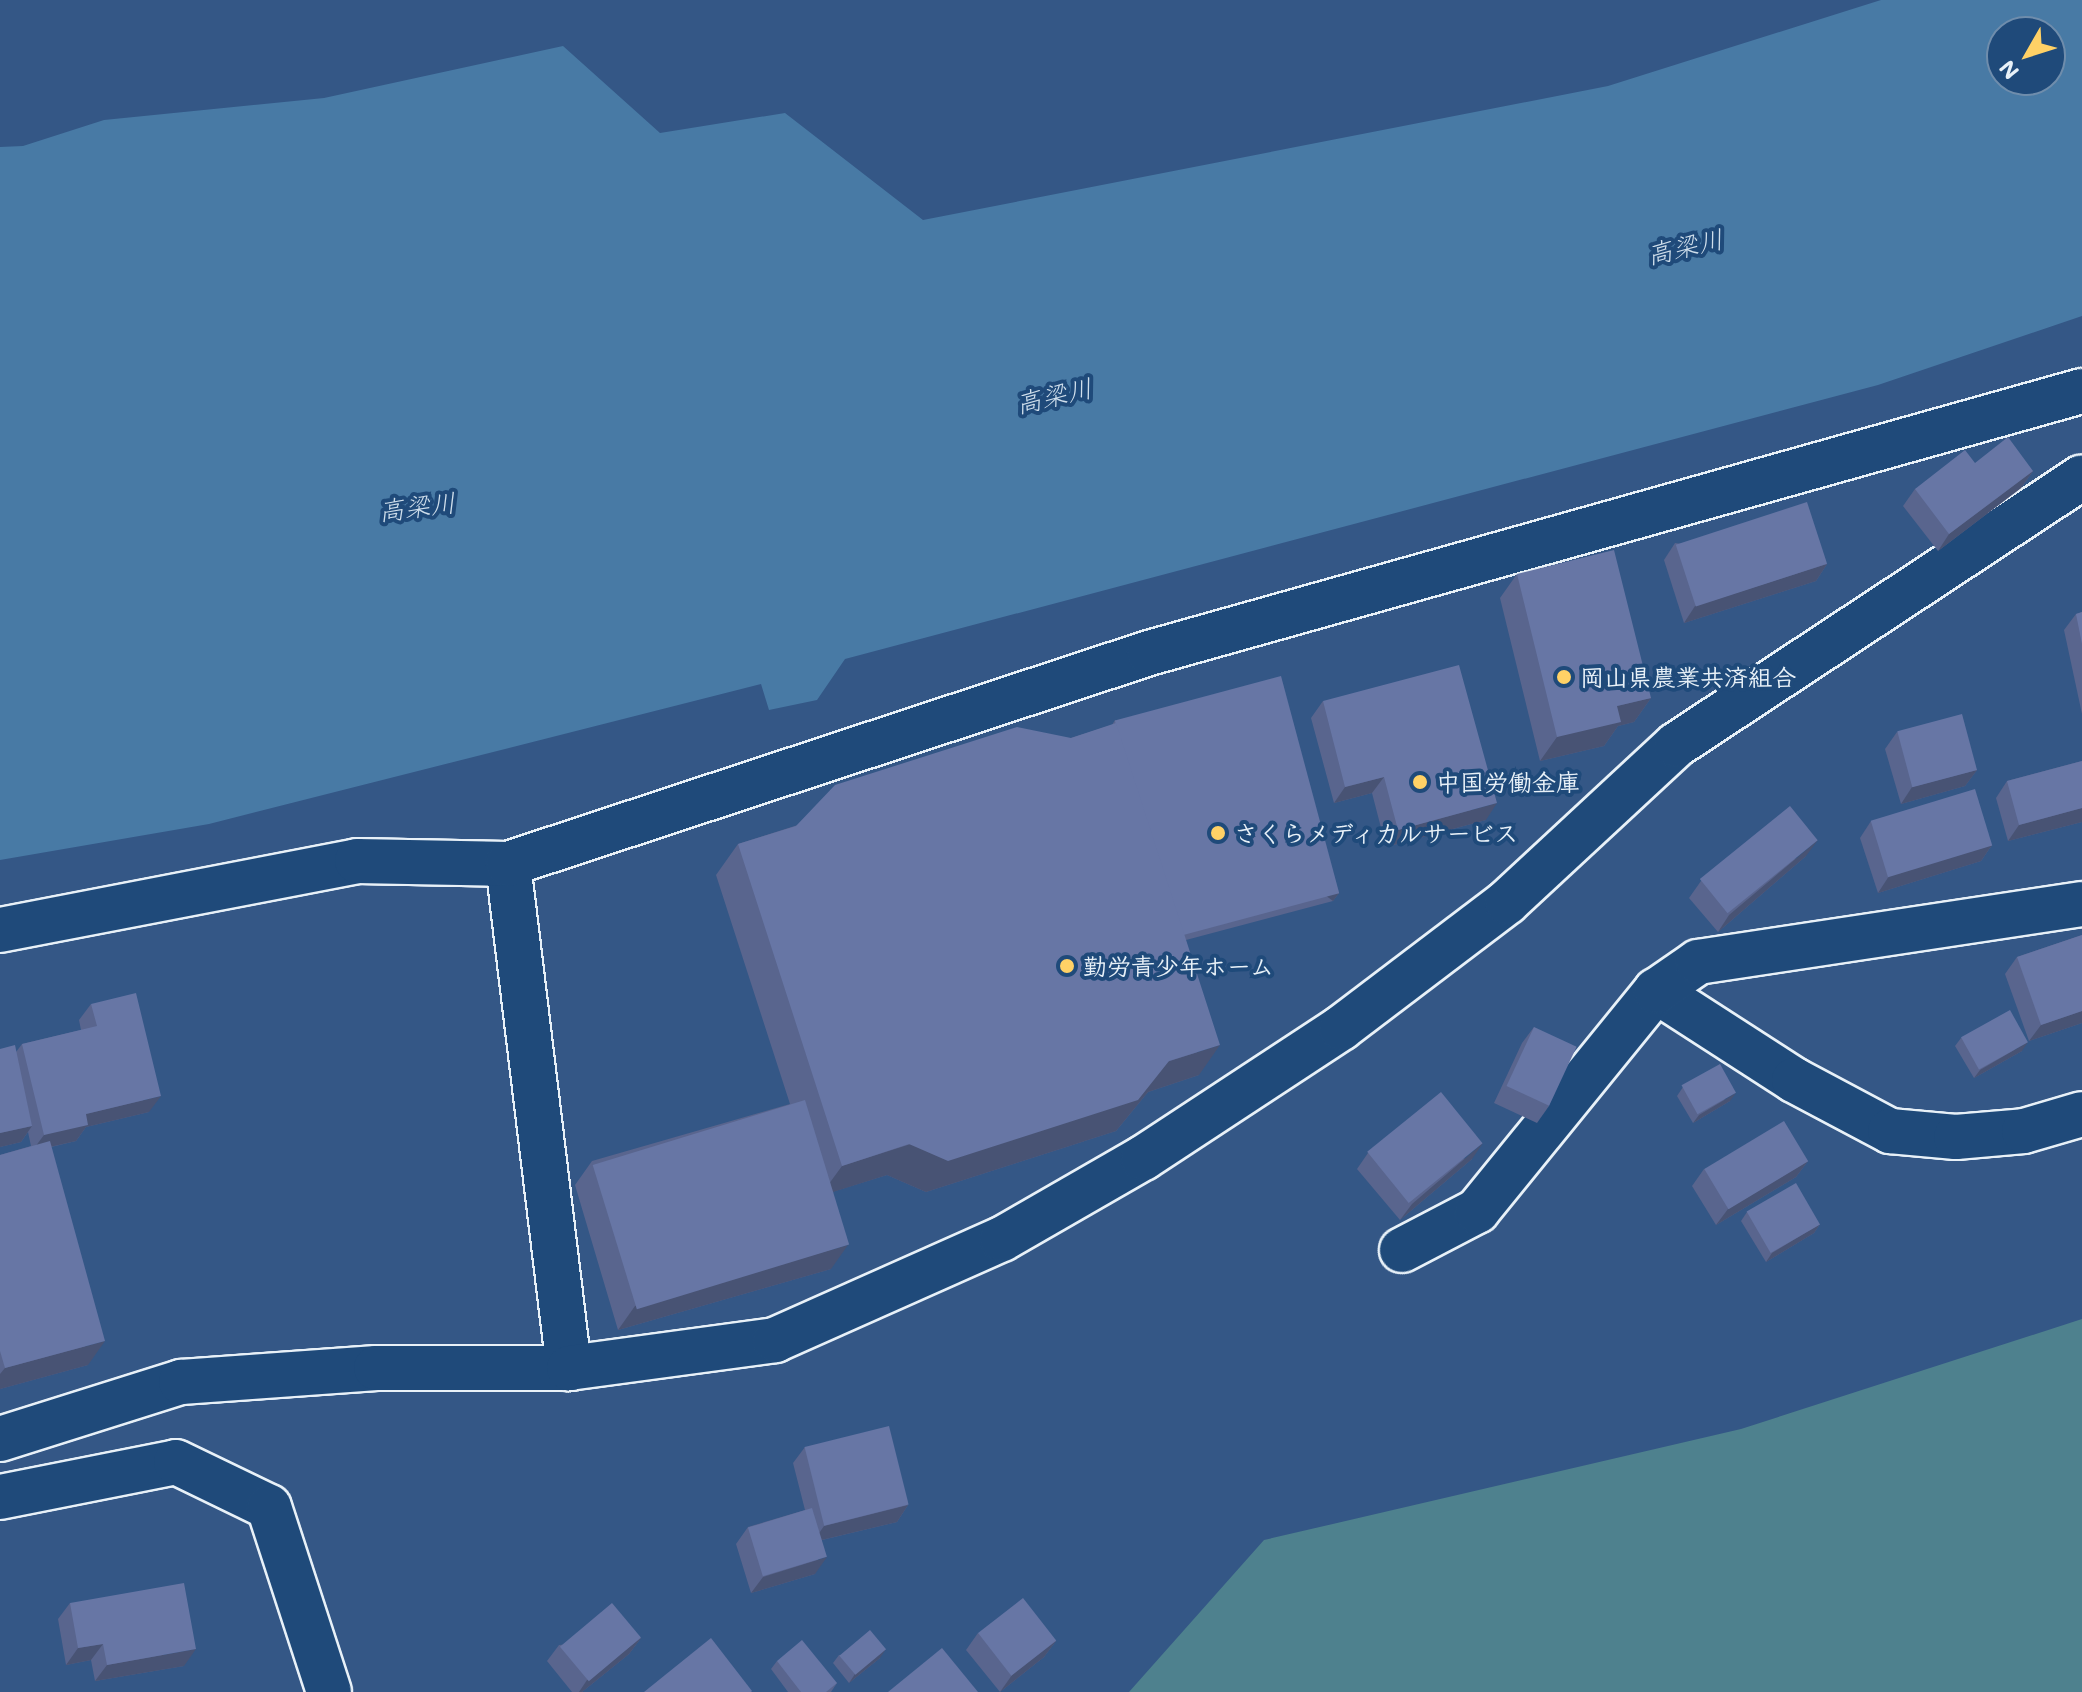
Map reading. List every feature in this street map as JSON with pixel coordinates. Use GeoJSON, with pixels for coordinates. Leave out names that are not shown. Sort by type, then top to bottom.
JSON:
{"type":"FeatureCollection","features":[{"type":"Feature","properties":{"kind":"street"},"geometry":{"type":"LineString","coordinates":[[0,930],[357,861],[508,864],[1149,653],[2082,391]]}},
{"type":"Feature","properties":{"kind":"street"},"geometry":{"type":"LineString","coordinates":[[0,1439],[181,1382],[376,1368],[569,1368],[775,1340],[1002,1239],[1143,1158],[1341,1028],[1507,902],[1676,745],[2082,477]]}},
{"type":"Feature","properties":{"kind":"street"},"geometry":{"type":"LineString","coordinates":[[508,864],[569,1368]]}},
{"type":"Feature","properties":{"kind":"street"},"geometry":{"type":"LineString","coordinates":[[1402,1250],[1477,1211],[1656,991],[1698,962],[2082,904]]}},
{"type":"Feature","properties":{"kind":"street"},"geometry":{"type":"LineString","coordinates":[[1656,991],[1794,1080],[1890,1131],[1970,1136],[2024,1131],[2082,1114]]}},
{"type":"Feature","properties":{"kind":"street"},"geometry":{"type":"LineString","coordinates":[[0,1497],[176,1462],[269,1507],[329,1692]]}},
{"type":"Feature","properties":{"kind":"green space"},"geometry":{"type":"Polygon","coordinates":[[[2082,1319],[2082,1692],[1129,1692],[1264,1540],[1741,1429],[2082,1319]]]}},
{"type":"Feature","properties":{"kind":"water","name":"高梁川"},"geometry":{"type":"Polygon","coordinates":[[[1881,0],[2082,0],[2082,316],[1878,385],[845,659],[817,700],[769,710],[761,684],[209,824],[0,860],[0,147],[23,146],[104,120],[324,98],[563,46],[660,133],[785,113],[923,220],[1608,86],[1881,0]]]}},
{"type":"Feature","properties":{"kind":"building"},"geometry":{"type":"Polygon","coordinates":[[[2008,437],[2033,471],[1949,534],[1915,489],[1965,450],[1975,463],[2008,437]]]}},
{"type":"Feature","properties":{"kind":"building"},"geometry":{"type":"Polygon","coordinates":[[[1807,502],[1827,564],[1696,606],[1676,545],[1807,502]]]}},
{"type":"Feature","properties":{"kind":"building"},"geometry":{"type":"Polygon","coordinates":[[[1614,550],[1651,698],[1617,706],[1621,722],[1557,737],[1517,574],[1614,550]]]}},
{"type":"Feature","properties":{"kind":"building"},"geometry":{"type":"Polygon","coordinates":[[[2082,612],[2082,644],[2076,614],[2082,612]]]}},
{"type":"Feature","properties":{"kind":"building"},"geometry":{"type":"Polygon","coordinates":[[[1459,665],[1497,803],[1398,830],[1384,777],[1345,787],[1323,701],[1459,665]]]}},
{"type":"Feature","properties":{"kind":"building"},"geometry":{"type":"Polygon","coordinates":[[[1281,676],[1339,893],[1173,938],[1115,721],[1281,676]]]}},
{"type":"Feature","properties":{"kind":"building"},"geometry":{"type":"Polygon","coordinates":[[[1962,714],[1977,770],[1912,787],[1897,731],[1962,714]]]}},
{"type":"Feature","properties":{"kind":"building"},"geometry":{"type":"Polygon","coordinates":[[[1116,723],[1220,1045],[1169,1061],[1138,1100],[948,1161],[909,1144],[842,1166],[738,844],[796,826],[835,785],[1017,727],[1071,738],[1116,723]]]}},
{"type":"Feature","properties":{"kind":"building"},"geometry":{"type":"Polygon","coordinates":[[[2082,761],[2082,808],[2019,825],[2007,781],[2082,761]]]}},
{"type":"Feature","properties":{"kind":"building"},"geometry":{"type":"Polygon","coordinates":[[[1975,789],[1992,845],[1888,877],[1871,821],[1975,789]]]}},
{"type":"Feature","properties":{"kind":"building"},"geometry":{"type":"Polygon","coordinates":[[[1790,806],[1818,840],[1728,913],[1700,879],[1790,806]]]}},
{"type":"Feature","properties":{"kind":"building"},"geometry":{"type":"Polygon","coordinates":[[[2082,935],[2082,1011],[2041,1025],[2017,957],[2082,935]]]}},
{"type":"Feature","properties":{"kind":"building"},"geometry":{"type":"Polygon","coordinates":[[[136,993],[161,1096],[86,1114],[88,1125],[44,1135],[22,1044],[97,1026],[91,1004],[136,993]]]}},
{"type":"Feature","properties":{"kind":"building"},"geometry":{"type":"Polygon","coordinates":[[[2010,1010],[2028,1042],[1979,1070],[1961,1037],[2010,1010]]]}},
{"type":"Feature","properties":{"kind":"building"},"geometry":{"type":"Polygon","coordinates":[[[1534,1027],[1577,1047],[1549,1106],[1507,1086],[1534,1027]]]}},
{"type":"Feature","properties":{"kind":"building"},"geometry":{"type":"Polygon","coordinates":[[[15,1045],[32,1126],[0,1133],[0,1049],[15,1045]]]}},
{"type":"Feature","properties":{"kind":"building"},"geometry":{"type":"Polygon","coordinates":[[[1720,1064],[1736,1093],[1698,1114],[1682,1085],[1720,1064]]]}},
{"type":"Feature","properties":{"kind":"building"},"geometry":{"type":"Polygon","coordinates":[[[1441,1092],[1483,1143],[1409,1203],[1367,1152],[1441,1092]]]}},
{"type":"Feature","properties":{"kind":"building"},"geometry":{"type":"Polygon","coordinates":[[[805,1100],[849,1244],[637,1309],[593,1165],[805,1100]]]}},
{"type":"Feature","properties":{"kind":"building"},"geometry":{"type":"Polygon","coordinates":[[[1784,1121],[1808,1161],[1728,1209],[1704,1169],[1784,1121]]]}},
{"type":"Feature","properties":{"kind":"building"},"geometry":{"type":"Polygon","coordinates":[[[50,1141],[105,1341],[5,1368],[0,1351],[0,1155],[50,1141]]]}},
{"type":"Feature","properties":{"kind":"building"},"geometry":{"type":"Polygon","coordinates":[[[1796,1183],[1820,1225],[1771,1253],[1747,1212],[1796,1183]]]}},
{"type":"Feature","properties":{"kind":"building"},"geometry":{"type":"Polygon","coordinates":[[[889,1426],[909,1505],[824,1526],[805,1447],[889,1426]]]}},
{"type":"Feature","properties":{"kind":"building"},"geometry":{"type":"Polygon","coordinates":[[[812,1508],[827,1557],[763,1576],[748,1528],[812,1508]]]}},
{"type":"Feature","properties":{"kind":"building"},"geometry":{"type":"Polygon","coordinates":[[[184,1583],[196,1649],[107,1665],[103,1644],[78,1648],[70,1603],[184,1583]]]}},
{"type":"Feature","properties":{"kind":"building"},"geometry":{"type":"Polygon","coordinates":[[[1023,1598],[1056,1641],[1011,1676],[978,1633],[1023,1598]]]}},
{"type":"Feature","properties":{"kind":"building"},"geometry":{"type":"Polygon","coordinates":[[[612,1603],[641,1637],[589,1681],[560,1647],[612,1603]]]}},
{"type":"Feature","properties":{"kind":"building"},"geometry":{"type":"Polygon","coordinates":[[[870,1630],[886,1649],[855,1675],[839,1656],[870,1630]]]}},
{"type":"Feature","properties":{"kind":"building"},"geometry":{"type":"Polygon","coordinates":[[[711,1638],[751,1692],[644,1692],[711,1638]]]}},
{"type":"Feature","properties":{"kind":"building"},"geometry":{"type":"Polygon","coordinates":[[[802,1640],[837,1683],[826,1692],[801,1692],[777,1661],[802,1640]]]}},
{"type":"Feature","properties":{"kind":"building"},"geometry":{"type":"Polygon","coordinates":[[[942,1648],[978,1692],[888,1692],[942,1648]]]}},
{"type":"Feature","properties":{"kind":"place","name":"岡山県農業共済組合"},"geometry":{"type":"Point","coordinates":[1564,677]}},
{"type":"Feature","properties":{"kind":"place","name":"中国労働金庫"},"geometry":{"type":"Point","coordinates":[1420,782]}},
{"type":"Feature","properties":{"kind":"place","name":"さくらメディカルサービス"},"geometry":{"type":"Point","coordinates":[1218,833]}},
{"type":"Feature","properties":{"kind":"place","name":"勤労青少年ホーム"},"geometry":{"type":"Point","coordinates":[1067,966]}}]}
